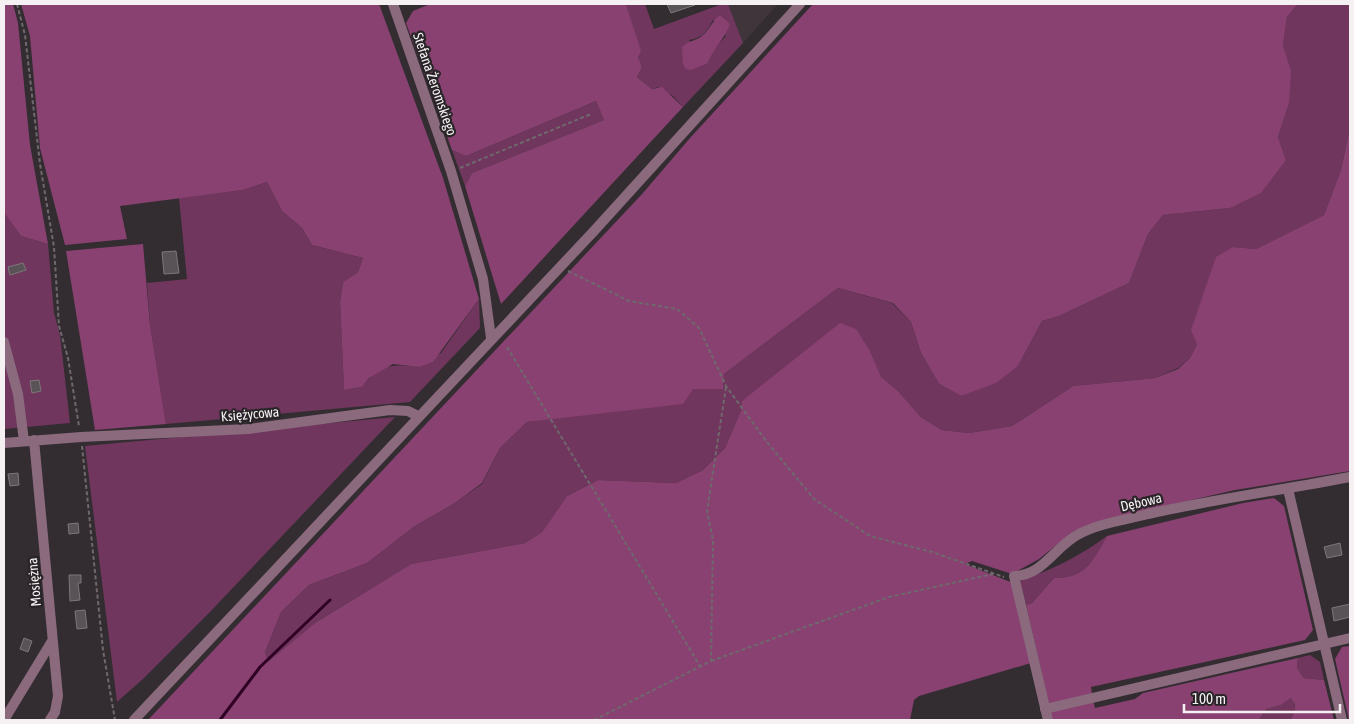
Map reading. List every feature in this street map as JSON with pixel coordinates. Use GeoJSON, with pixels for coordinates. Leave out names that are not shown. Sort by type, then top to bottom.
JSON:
{"type":"FeatureCollection","features":[{"type":"Feature","properties":{"kind":"street","name":"Stefana Żeromskiego"},"geometry":{"type":"LineString","coordinates":[[395,4],[451,172],[483,278],[491,338]]}},
{"type":"Feature","properties":{"kind":"street"},"geometry":{"type":"LineString","coordinates":[[134,720],[560,266],[800,4]]}},
{"type":"Feature","properties":{"kind":"street","name":"Mosiężna"},"geometry":{"type":"LineString","coordinates":[[4,342],[29,441],[58,696],[55,712],[50,720]]}},
{"type":"Feature","properties":{"kind":"street","name":"Księżycowa"},"geometry":{"type":"LineString","coordinates":[[4,443],[81,437],[248,429],[390,410],[408,411],[418,416]]}},
{"type":"Feature","properties":{"kind":"street","name":"Dębowa"},"geometry":{"type":"LineString","coordinates":[[1014,576],[1027,576],[1078,534],[1106,524],[1232,497],[1350,477]]}},
{"type":"Feature","properties":{"kind":"street"},"geometry":{"type":"LineString","coordinates":[[1288,489],[1342,720]]}},
{"type":"Feature","properties":{"kind":"street"},"geometry":{"type":"LineString","coordinates":[[1014,576],[1048,720]]}},
{"type":"Feature","properties":{"kind":"street"},"geometry":{"type":"LineString","coordinates":[[1045,709],[1350,638]]}},
{"type":"Feature","properties":{"kind":"street"},"geometry":{"type":"LineString","coordinates":[[4,720],[52,641]]}},
{"type":"Feature","properties":{"kind":"path"},"geometry":{"type":"LineString","coordinates":[[17,4],[25,35],[40,164],[54,247],[59,326],[68,358],[81,437],[103,650],[114,720]]}},
{"type":"Feature","properties":{"kind":"path"},"geometry":{"type":"LineString","coordinates":[[451,172],[591,114]]}},
{"type":"Feature","properties":{"kind":"path"},"geometry":{"type":"LineString","coordinates":[[560,266],[581,279],[628,301],[677,309],[700,328],[726,386],[766,442],[814,499],[870,536],[932,552],[994,573],[1014,576]]}},
{"type":"Feature","properties":{"kind":"path"},"geometry":{"type":"LineString","coordinates":[[507,346],[700,666]]}},
{"type":"Feature","properties":{"kind":"path"},"geometry":{"type":"LineString","coordinates":[[711,661],[713,540],[707,510],[726,386]]}},
{"type":"Feature","properties":{"kind":"path"},"geometry":{"type":"LineString","coordinates":[[594,720],[711,661],[889,596],[994,573]]}},
{"type":"Feature","properties":{"kind":"shaded area"},"geometry":{"type":"Polygon","coordinates":[[[4,4],[13,4],[18,23],[30,145],[48,244],[21,236],[4,213],[4,4]]]}},
{"type":"Feature","properties":{"kind":"shaded area"},"geometry":{"type":"Polygon","coordinates":[[[21,4],[379,4],[443,178],[479,299],[433,362],[419,367],[393,364],[369,378],[362,387],[344,390],[340,302],[343,282],[358,272],[363,258],[312,245],[302,228],[282,211],[267,182],[243,190],[120,206],[127,239],[65,245],[40,148],[30,36],[21,4]]]}},
{"type":"Feature","properties":{"kind":"shaded area"},"geometry":{"type":"Polygon","coordinates":[[[430,4],[626,4],[641,51],[638,57],[642,67],[637,77],[652,89],[662,87],[683,107],[501,304],[465,186],[472,173],[604,120],[596,101],[466,156],[452,150],[406,23],[413,11],[430,4]]]}},
{"type":"Feature","properties":{"kind":"shaded area"},"geometry":{"type":"Polygon","coordinates":[[[626,4],[645,4],[654,29],[722,4],[728,4],[743,43],[683,107],[673,96],[658,87],[652,89],[637,77],[642,67],[638,57],[640,51],[626,4]],[[713,20],[698,38],[689,40],[708,63],[713,50],[726,36],[713,20]]]}},
{"type":"Feature","properties":{"kind":"shaded area"},"geometry":{"type":"Polygon","coordinates":[[[728,4],[778,4],[743,43],[728,4]]]}},
{"type":"Feature","properties":{"kind":"shaded area"},"geometry":{"type":"Polygon","coordinates":[[[813,4],[1298,4],[1287,17],[1283,46],[1291,71],[1289,103],[1278,137],[1286,160],[1261,193],[1230,208],[1163,215],[1148,234],[1129,283],[1059,316],[1042,321],[1018,366],[996,383],[961,396],[939,384],[921,353],[911,322],[893,303],[838,288],[724,374],[723,389],[693,389],[683,404],[527,422],[500,448],[482,483],[455,503],[415,526],[367,563],[309,585],[281,612],[265,652],[268,662],[315,623],[411,564],[525,543],[542,532],[567,496],[598,480],[676,483],[703,470],[725,448],[742,408],[742,401],[840,323],[856,329],[870,351],[881,377],[898,391],[921,417],[942,430],[969,433],[1012,426],[1073,386],[1155,378],[1178,369],[1190,358],[1197,344],[1191,330],[1216,257],[1233,247],[1256,249],[1324,215],[1341,170],[1350,127],[1350,471],[1235,490],[1100,521],[1074,531],[1039,559],[1012,574],[972,561],[965,564],[1013,583],[1031,663],[919,696],[914,700],[910,720],[148,720],[643,193],[690,138],[813,4]]]}},
{"type":"Feature","properties":{"kind":"shaded area"},"geometry":{"type":"Polygon","coordinates":[[[1298,4],[1350,4],[1350,127],[1341,170],[1324,215],[1256,249],[1233,247],[1197,344],[1190,358],[1178,368],[1155,378],[1073,386],[1012,426],[969,433],[942,430],[921,417],[898,391],[880,377],[870,351],[742,401],[742,408],[725,448],[703,470],[676,483],[598,480],[567,496],[542,532],[525,543],[411,564],[315,623],[268,663],[265,652],[281,612],[309,585],[367,563],[415,526],[455,503],[482,484],[500,448],[527,422],[557,418],[693,389],[723,389],[724,374],[838,288],[892,303],[911,322],[921,353],[939,384],[961,396],[1018,366],[1042,321],[1059,316],[1129,283],[1148,234],[1163,215],[1230,208],[1286,160],[1278,137],[1289,103],[1283,46],[1287,17],[1298,4]]]}},
{"type":"Feature","properties":{"kind":"shaded area"},"geometry":{"type":"Polygon","coordinates":[[[720,15],[730,24],[708,63],[691,70],[686,69],[683,64],[682,47],[703,35],[720,15]]]}},
{"type":"Feature","properties":{"kind":"shaded area"},"geometry":{"type":"Polygon","coordinates":[[[596,101],[604,120],[472,173],[465,186],[452,150],[466,156],[596,101]]]}},
{"type":"Feature","properties":{"kind":"shaded area"},"geometry":{"type":"Polygon","coordinates":[[[267,182],[282,211],[302,228],[312,245],[363,258],[358,272],[343,282],[340,302],[344,390],[362,387],[368,379],[387,367],[419,367],[441,353],[479,299],[480,328],[410,402],[166,424],[150,325],[147,283],[187,279],[179,198],[243,190],[267,182]]]}},
{"type":"Feature","properties":{"kind":"shaded area"},"geometry":{"type":"Polygon","coordinates":[[[4,213],[21,236],[48,244],[54,313],[60,335],[70,423],[4,429],[4,213]]]}},
{"type":"Feature","properties":{"kind":"shaded area"},"geometry":{"type":"Polygon","coordinates":[[[143,244],[150,325],[166,424],[95,430],[66,251],[143,244]]]}},
{"type":"Feature","properties":{"kind":"shaded area"},"geometry":{"type":"Polygon","coordinates":[[[395,417],[210,612],[144,678],[117,702],[85,446],[395,417]]]}},
{"type":"Feature","properties":{"kind":"shaded area"},"geometry":{"type":"Polygon","coordinates":[[[1274,498],[1284,506],[1313,630],[1305,640],[1091,687],[1092,694],[1049,704],[1026,605],[1032,603],[1054,578],[1074,575],[1081,571],[1092,560],[1107,536],[1243,503],[1274,498]]]}},
{"type":"Feature","properties":{"kind":"shaded area"},"geometry":{"type":"Polygon","coordinates":[[[1107,536],[1087,566],[1074,575],[1054,578],[1032,603],[1026,605],[1020,581],[1065,562],[1107,536]]]}},
{"type":"Feature","properties":{"kind":"shaded area"},"geometry":{"type":"Polygon","coordinates":[[[1350,646],[1349,720],[1335,659],[1342,647],[1350,646]]]}},
{"type":"Feature","properties":{"kind":"shaded area"},"geometry":{"type":"Polygon","coordinates":[[[1310,655],[1320,662],[1324,680],[1304,678],[1297,668],[1298,658],[1310,655]]]}},
{"type":"Feature","properties":{"kind":"shaded area"},"geometry":{"type":"Polygon","coordinates":[[[1298,658],[1297,668],[1304,678],[1324,680],[1334,720],[1290,720],[1294,713],[1295,704],[1291,698],[1281,705],[1266,709],[1259,720],[1052,720],[1049,710],[1093,700],[1095,708],[1135,699],[1143,693],[1298,658]]]}},
{"type":"Feature","properties":{"kind":"shaded area"},"geometry":{"type":"Polygon","coordinates":[[[1291,698],[1295,703],[1294,713],[1290,720],[1259,720],[1266,709],[1281,705],[1291,698]]]}},
{"type":"Feature","properties":{"kind":"building"},"geometry":{"type":"Polygon","coordinates":[[[667,4],[694,4],[695,5],[671,13],[667,4]]]}},
{"type":"Feature","properties":{"kind":"building"},"geometry":{"type":"Polygon","coordinates":[[[176,251],[179,273],[164,274],[162,252],[176,251]]]}},
{"type":"Feature","properties":{"kind":"building"},"geometry":{"type":"Polygon","coordinates":[[[23,263],[26,270],[10,275],[8,267],[23,263]]]}},
{"type":"Feature","properties":{"kind":"building"},"geometry":{"type":"Polygon","coordinates":[[[39,380],[41,391],[32,393],[30,381],[39,380]]]}},
{"type":"Feature","properties":{"kind":"building"},"geometry":{"type":"Polygon","coordinates":[[[18,473],[19,485],[10,486],[8,474],[18,473]]]}},
{"type":"Feature","properties":{"kind":"building"},"geometry":{"type":"Polygon","coordinates":[[[78,523],[79,533],[69,534],[68,524],[78,523]]]}},
{"type":"Feature","properties":{"kind":"building"},"geometry":{"type":"Polygon","coordinates":[[[1340,543],[1342,555],[1327,558],[1324,547],[1340,543]]]}},
{"type":"Feature","properties":{"kind":"building"},"geometry":{"type":"Polygon","coordinates":[[[69,575],[81,575],[81,583],[78,583],[80,600],[70,601],[69,575]]]}},
{"type":"Feature","properties":{"kind":"building"},"geometry":{"type":"Polygon","coordinates":[[[1350,604],[1350,617],[1334,621],[1332,608],[1350,604]]]}},
{"type":"Feature","properties":{"kind":"building"},"geometry":{"type":"Polygon","coordinates":[[[85,610],[87,628],[77,629],[75,611],[85,610]]]}},
{"type":"Feature","properties":{"kind":"building"},"geometry":{"type":"Polygon","coordinates":[[[24,638],[32,641],[28,652],[20,649],[24,638]]]}},
{"type":"Feature","properties":{"kind":"waterway"},"geometry":{"type":"LineString","coordinates":[[220,720],[260,667],[330,600]]}}]}
